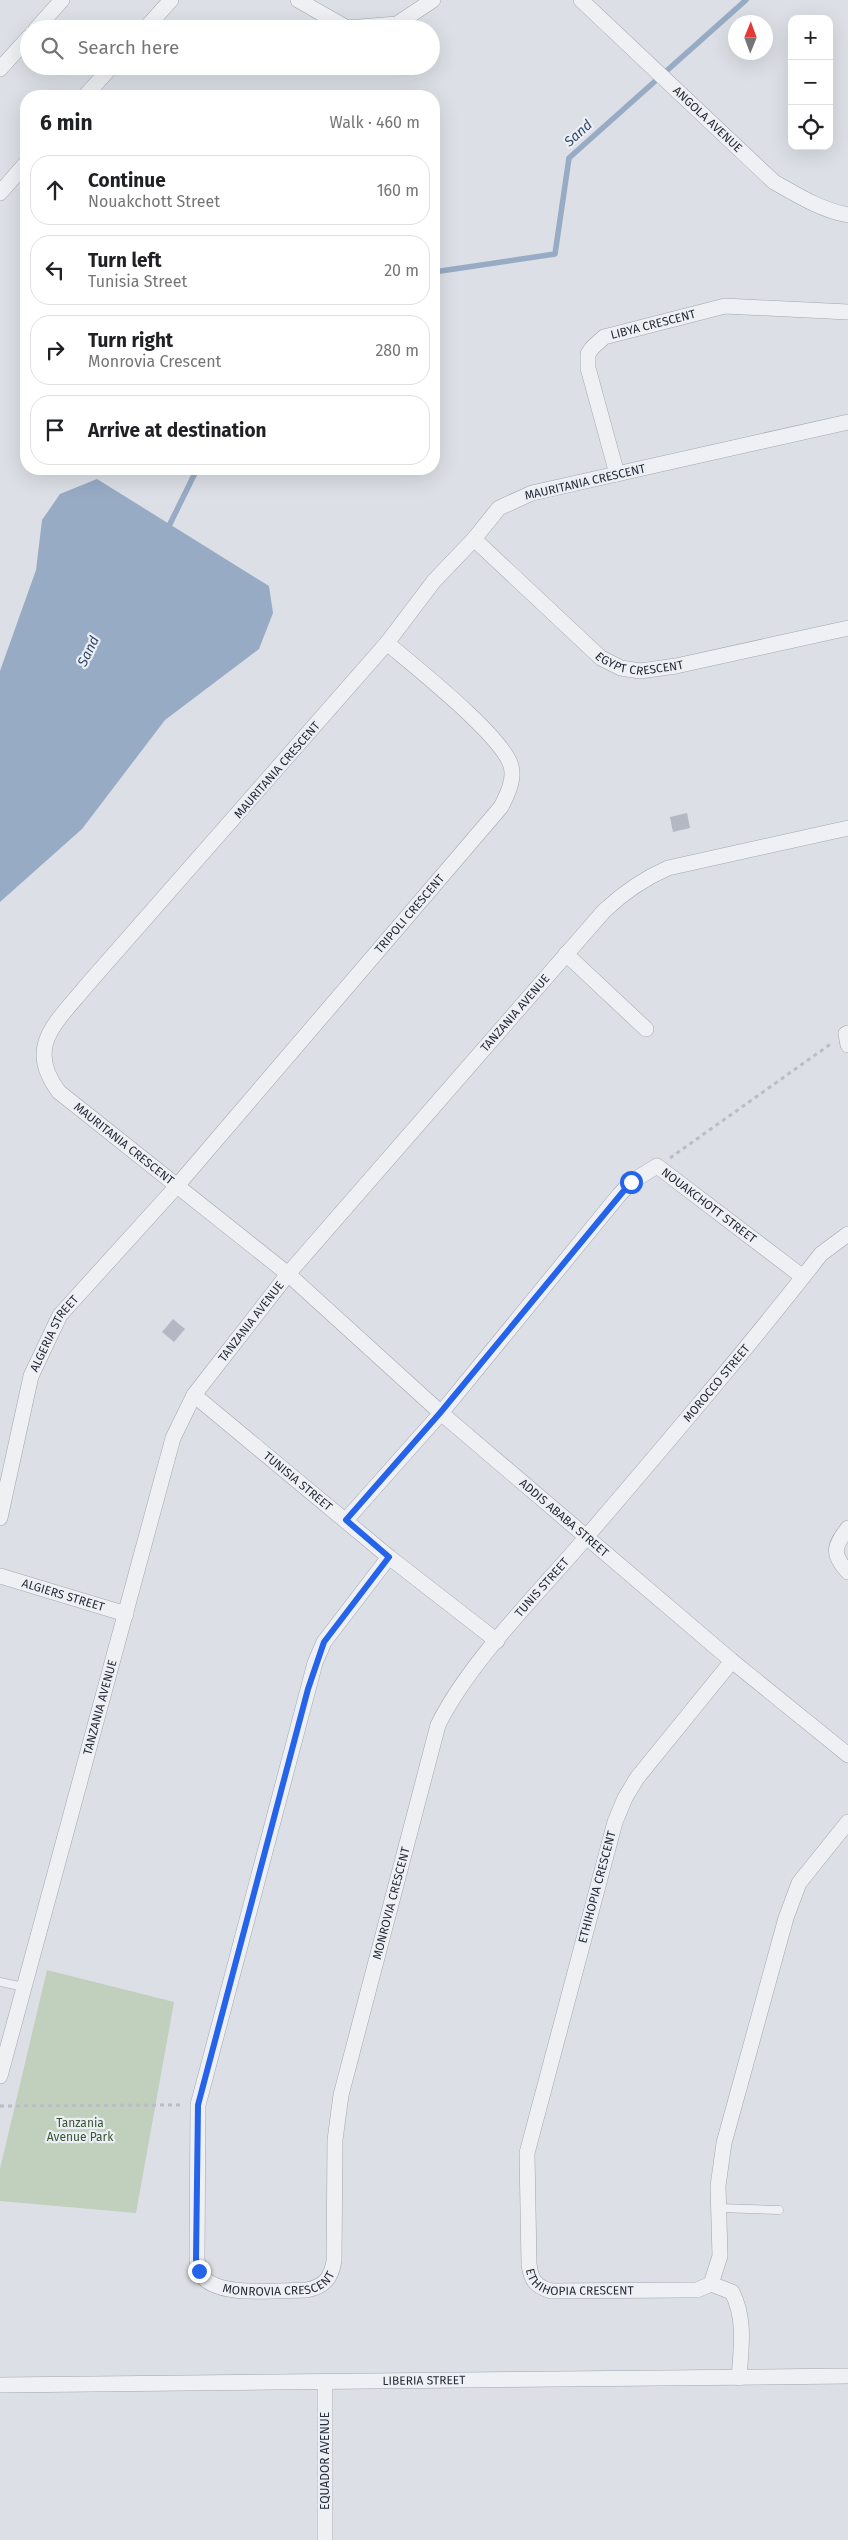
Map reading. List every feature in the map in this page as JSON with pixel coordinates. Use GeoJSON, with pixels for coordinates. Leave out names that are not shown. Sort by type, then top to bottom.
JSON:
{"type":"FeatureCollection","features":[{"type":"Feature","properties":{"kind":"street"},"geometry":{"type":"LineString","coordinates":[[44,20],[62,0]]}},
{"type":"Feature","properties":{"kind":"street"},"geometry":{"type":"LineString","coordinates":[[153,20],[170,0]]}},
{"type":"Feature","properties":{"kind":"street"},"geometry":{"type":"LineString","coordinates":[[298,0],[332,20]]}},
{"type":"Feature","properties":{"kind":"street"},"geometry":{"type":"LineString","coordinates":[[403,20],[433,0]]}},
{"type":"Feature","properties":{"kind":"street","name":"ANGOLA AVENUE"},"geometry":{"type":"LineString","coordinates":[[581,0],[774,182],[808,201],[836,213],[848,215]]}},
{"type":"Feature","properties":{"kind":"street"},"geometry":{"type":"LineString","coordinates":[[0,69],[20,47]]}},
{"type":"Feature","properties":{"kind":"street"},"geometry":{"type":"LineString","coordinates":[[90,90],[104,75]]}},
{"type":"Feature","properties":{"kind":"street"},"geometry":{"type":"LineString","coordinates":[[0,193],[20,170]]}},
{"type":"Feature","properties":{"kind":"street","name":"LIBYA CRESCENT"},"geometry":{"type":"LineString","coordinates":[[617,474],[588,368],[588,354],[604,337],[725,306],[848,312]]}},
{"type":"Feature","properties":{"kind":"street","name":"MAURITANIA CRESCENT"},"geometry":{"type":"LineString","coordinates":[[288,1274],[176,1187],[59,1092],[48,1078],[43,1060],[44,1046],[52,1028],[387,643],[434,581],[474,539],[499,508],[508,502],[532,493],[848,422]]}},
{"type":"Feature","properties":{"kind":"street","name":"EGYPT CRESCENT"},"geometry":{"type":"LineString","coordinates":[[474,539],[601,658],[621,668],[640,671],[676,666],[848,628]]}},
{"type":"Feature","properties":{"kind":"street","name":"TRIPOLI CRESCENT"},"geometry":{"type":"LineString","coordinates":[[176,1187],[495,814],[508,794],[512,778],[512,767],[493,737],[387,643]]}},
{"type":"Feature","properties":{"kind":"street","name":"TANZANIA AVENUE"},"geometry":{"type":"LineString","coordinates":[[0,2076],[173,1438],[194,1395],[288,1274],[566,954],[625,891],[646,878],[668,868],[848,828]]}},
{"type":"Feature","properties":{"kind":"street"},"geometry":{"type":"LineString","coordinates":[[566,954],[646,1029]]}},
{"type":"Feature","properties":{"kind":"street","name":"NOUAKCHOTT STREET"},"geometry":{"type":"LineString","coordinates":[[346,1520],[440,1413],[619,1195],[631,1182],[657,1166],[803,1278]]}},
{"type":"Feature","properties":{"kind":"street","name":"ALGERIA STREET"},"geometry":{"type":"LineString","coordinates":[[0,1518],[31,1376],[60,1315],[176,1187]]}},
{"type":"Feature","properties":{"kind":"street","name":"MOROCCO STREET"},"geometry":{"type":"LineString","coordinates":[[588,1536],[821,1254],[848,1234]]}},
{"type":"Feature","properties":{"kind":"street","name":"ADDIS ABABA STREET"},"geometry":{"type":"LineString","coordinates":[[288,1274],[440,1413],[588,1536],[732,1661],[848,1755]]}},
{"type":"Feature","properties":{"kind":"street","name":"TUNISIA STREET"},"geometry":{"type":"LineString","coordinates":[[194,1395],[389,1557],[497,1641]]}},
{"type":"Feature","properties":{"kind":"street"},"geometry":{"type":"LineString","coordinates":[[848,1528],[835,1549],[837,1558],[848,1572]]}},
{"type":"Feature","properties":{"kind":"street","name":"TUNIS STREET"},"geometry":{"type":"LineString","coordinates":[[497,1641],[588,1536]]}},
{"type":"Feature","properties":{"kind":"street","name":"MONROVIA CRESCENT"},"geometry":{"type":"LineString","coordinates":[[389,1557],[324,1642],[315,1664],[198,2105],[196,2259],[199,2271],[206,2280],[231,2290],[307,2290],[318,2288],[328,2280],[334,2260],[335,2140],[341,2095],[438,1725],[450,1702],[497,1641]]}},
{"type":"Feature","properties":{"kind":"street","name":"ALGIERS STREET"},"geometry":{"type":"LineString","coordinates":[[0,1576],[126,1614]]}},
{"type":"Feature","properties":{"kind":"street","name":"ETHIHOPIA CRESCENT"},"geometry":{"type":"LineString","coordinates":[[711,2284],[697,2290],[551,2291],[540,2288],[531,2279],[529,2264],[527,2153],[615,1822],[625,1798],[637,1778],[732,1661]]}},
{"type":"Feature","properties":{"kind":"street"},"geometry":{"type":"LineString","coordinates":[[739,2378],[742,2320],[737,2301],[732,2292],[711,2284],[720,2256],[718,2186],[724,2143],[793,1896],[811,1866],[848,1822]]}},
{"type":"Feature","properties":{"kind":"street","name":"LIBERIA STREET"},"geometry":{"type":"LineString","coordinates":[[0,2385],[848,2376]]}},
{"type":"Feature","properties":{"kind":"street","name":"EQUADOR AVENUE"},"geometry":{"type":"LineString","coordinates":[[325,2382],[325,2540]]}},
{"type":"Feature","properties":{"kind":"lane"},"geometry":{"type":"LineString","coordinates":[[0,1982],[24,1988]]}},
{"type":"Feature","properties":{"kind":"lane"},"geometry":{"type":"LineString","coordinates":[[719,2208],[779,2210]]}},
{"type":"Feature","properties":{"kind":"path"},"geometry":{"type":"LineString","coordinates":[[657,1166],[847,1037]]}},
{"type":"Feature","properties":{"kind":"path"},"geometry":{"type":"LineString","coordinates":[[0,2106],[198,2105]]}},
{"type":"Feature","properties":{"kind":"green space","name":"Tanzania Avenue Park"},"geometry":{"type":"Polygon","coordinates":[[[47,1970],[174,2002],[136,2213],[0,2201],[0,2169],[47,1970]]]}},
{"type":"Feature","properties":{"kind":"water"},"geometry":{"type":"Polygon","coordinates":[[[97,479],[269,586],[273,613],[259,649],[165,720],[82,829],[0,902],[0,671],[36,570],[42,520],[60,494],[97,479]]]}},
{"type":"Feature","properties":{"kind":"building"},"geometry":{"type":"Polygon","coordinates":[[[687,813],[690,828],[673,832],[670,817],[687,813]]]}},
{"type":"Feature","properties":{"kind":"building"},"geometry":{"type":"Polygon","coordinates":[[[173,1319],[185,1329],[174,1342],[162,1332],[173,1319]]]}},
{"type":"Feature","properties":{"kind":"waterway","name":"Sand"},"geometry":{"type":"LineString","coordinates":[[440,271],[555,254],[569,158],[746,0]]}},
{"type":"Feature","properties":{"kind":"waterway","name":"Sand"},"geometry":{"type":"LineString","coordinates":[[167,530],[194,475]]}},
{"type":"Feature","properties":{"kind":"route"},"geometry":{"type":"LineString","coordinates":[[199,2271],[196,2259],[198,2105],[308,1689],[324,1642],[389,1557],[346,1520],[440,1413],[631,1182]]}}]}
